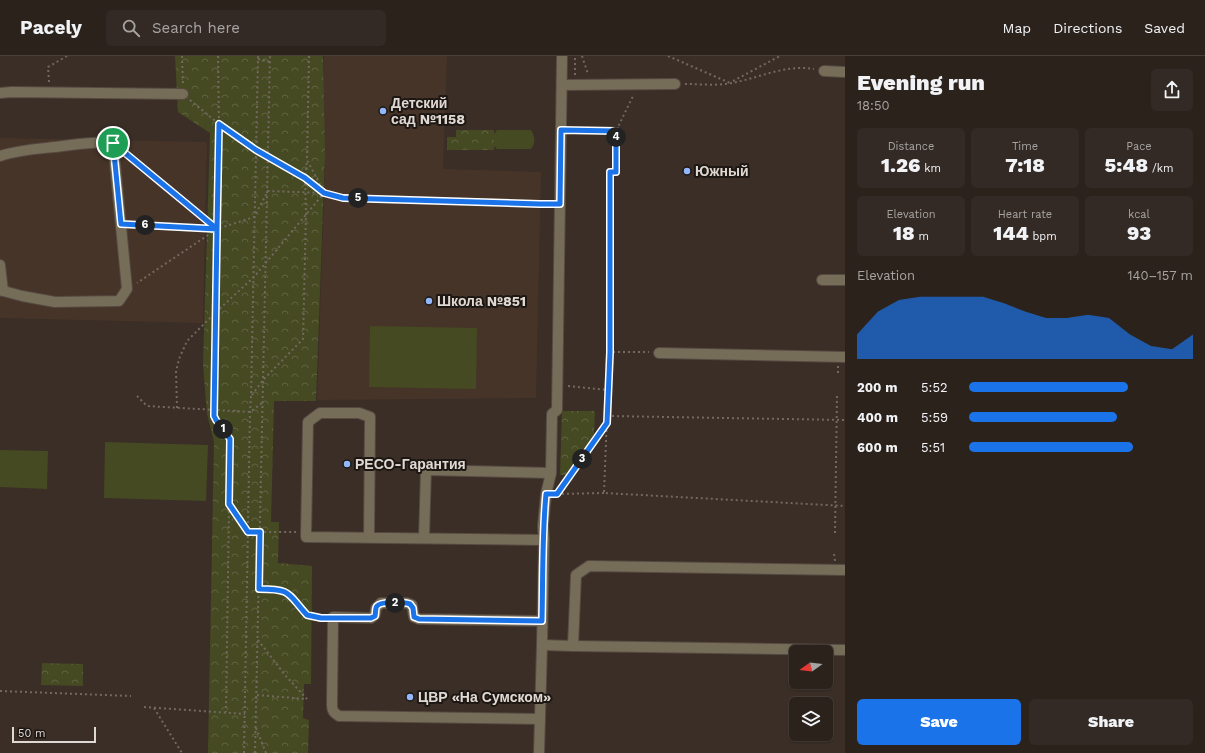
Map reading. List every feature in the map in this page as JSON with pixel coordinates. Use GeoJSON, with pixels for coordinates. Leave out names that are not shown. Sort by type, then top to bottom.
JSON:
{"type":"FeatureCollection","features":[{"type":"Feature","properties":{"kind":"lane"},"geometry":{"type":"LineString","coordinates":[[539,753],[544,540],[543,526],[546,494],[551,473],[552,414],[557,410],[562,56]]}},
{"type":"Feature","properties":{"kind":"lane"},"geometry":{"type":"LineString","coordinates":[[824,71],[845,72]]}},
{"type":"Feature","properties":{"kind":"lane"},"geometry":{"type":"LineString","coordinates":[[562,85],[675,84]]}},
{"type":"Feature","properties":{"kind":"lane"},"geometry":{"type":"LineString","coordinates":[[0,93],[50,92],[183,94]]}},
{"type":"Feature","properties":{"kind":"lane"},"geometry":{"type":"LineString","coordinates":[[0,156],[13,152],[56,147],[100,142],[113,143],[127,289],[119,301],[55,302],[22,296],[1,290],[0,265]]}},
{"type":"Feature","properties":{"kind":"lane"},"geometry":{"type":"LineString","coordinates":[[822,280],[845,280]]}},
{"type":"Feature","properties":{"kind":"lane"},"geometry":{"type":"LineString","coordinates":[[659,352],[845,357]]}},
{"type":"Feature","properties":{"kind":"lane"},"geometry":{"type":"LineString","coordinates":[[369,538],[370,417],[359,413],[320,412],[308,422],[306,537],[369,538],[424,538],[544,540]]}},
{"type":"Feature","properties":{"kind":"lane"},"geometry":{"type":"LineString","coordinates":[[424,538],[426,470],[551,473]]}},
{"type":"Feature","properties":{"kind":"lane"},"geometry":{"type":"LineString","coordinates":[[573,646],[576,575],[589,566],[845,570]]}},
{"type":"Feature","properties":{"kind":"lane"},"geometry":{"type":"LineString","coordinates":[[540,719],[347,716],[336,714],[332,710],[333,617],[371,618],[375,616],[378,605],[384,602],[410,604],[413,608],[414,617],[419,619],[542,621]]}},
{"type":"Feature","properties":{"kind":"lane"},"geometry":{"type":"LineString","coordinates":[[542,645],[845,650]]}},
{"type":"Feature","properties":{"kind":"path"},"geometry":{"type":"LineString","coordinates":[[50,92],[48,67],[67,56]]}},
{"type":"Feature","properties":{"kind":"path"},"geometry":{"type":"LineString","coordinates":[[182,56],[183,94],[219,124],[256,150],[305,178],[324,193]]}},
{"type":"Feature","properties":{"kind":"path"},"geometry":{"type":"LineString","coordinates":[[218,56],[219,124],[214,410],[216,420],[230,439],[226,712]]}},
{"type":"Feature","properties":{"kind":"path"},"geometry":{"type":"LineString","coordinates":[[255,753],[270,56]]}},
{"type":"Feature","properties":{"kind":"path"},"geometry":{"type":"LineString","coordinates":[[251,396],[263,380],[303,340],[306,214],[305,178],[307,160],[309,56]]}},
{"type":"Feature","properties":{"kind":"path"},"geometry":{"type":"LineString","coordinates":[[575,56],[575,85]]}},
{"type":"Feature","properties":{"kind":"path"},"geometry":{"type":"LineString","coordinates":[[582,56],[592,85]]}},
{"type":"Feature","properties":{"kind":"path"},"geometry":{"type":"LineString","coordinates":[[668,56],[730,83]]}},
{"type":"Feature","properties":{"kind":"path"},"geometry":{"type":"LineString","coordinates":[[730,83],[780,56]]}},
{"type":"Feature","properties":{"kind":"path"},"geometry":{"type":"LineString","coordinates":[[244,753],[258,58],[270,62]]}},
{"type":"Feature","properties":{"kind":"path"},"geometry":{"type":"LineString","coordinates":[[675,84],[730,83],[790,68],[802,67]]}},
{"type":"Feature","properties":{"kind":"path"},"geometry":{"type":"LineString","coordinates":[[604,493],[610,352],[610,172],[616,172],[616,131],[639,84]]}},
{"type":"Feature","properties":{"kind":"path"},"geometry":{"type":"LineString","coordinates":[[561,130],[616,131]]}},
{"type":"Feature","properties":{"kind":"path"},"geometry":{"type":"LineString","coordinates":[[113,143],[217,229]]}},
{"type":"Feature","properties":{"kind":"path"},"geometry":{"type":"LineString","coordinates":[[307,160],[324,193]]}},
{"type":"Feature","properties":{"kind":"path"},"geometry":{"type":"LineString","coordinates":[[127,289],[217,229],[254,217],[268,191]]}},
{"type":"Feature","properties":{"kind":"path"},"geometry":{"type":"LineString","coordinates":[[268,191],[324,193],[343,198],[560,204]]}},
{"type":"Feature","properties":{"kind":"path"},"geometry":{"type":"LineString","coordinates":[[177,408],[176,372],[182,350],[192,336],[215,312],[254,277],[324,193]]}},
{"type":"Feature","properties":{"kind":"path"},"geometry":{"type":"LineString","coordinates":[[121,224],[217,229]]}},
{"type":"Feature","properties":{"kind":"path"},"geometry":{"type":"LineString","coordinates":[[610,352],[659,352]]}},
{"type":"Feature","properties":{"kind":"path"},"geometry":{"type":"LineString","coordinates":[[557,385],[608,390]]}},
{"type":"Feature","properties":{"kind":"path"},"geometry":{"type":"LineString","coordinates":[[835,533],[837,393]]}},
{"type":"Feature","properties":{"kind":"path"},"geometry":{"type":"LineString","coordinates":[[137,396],[146,406],[177,408],[250,412],[262,403]]}},
{"type":"Feature","properties":{"kind":"path"},"geometry":{"type":"LineString","coordinates":[[607,416],[845,420]]}},
{"type":"Feature","properties":{"kind":"path"},"geometry":{"type":"LineString","coordinates":[[557,494],[607,423]]}},
{"type":"Feature","properties":{"kind":"path"},"geometry":{"type":"LineString","coordinates":[[546,494],[604,493],[845,506]]}},
{"type":"Feature","properties":{"kind":"path"},"geometry":{"type":"LineString","coordinates":[[229,504],[248,532]]}},
{"type":"Feature","properties":{"kind":"path"},"geometry":{"type":"LineString","coordinates":[[248,532],[297,532],[306,537]]}},
{"type":"Feature","properties":{"kind":"path"},"geometry":{"type":"LineString","coordinates":[[259,589],[281,590],[289,594],[307,615],[321,618],[333,617]]}},
{"type":"Feature","properties":{"kind":"path"},"geometry":{"type":"LineString","coordinates":[[257,695],[307,699],[285,675],[258,640]]}},
{"type":"Feature","properties":{"kind":"path"},"geometry":{"type":"LineString","coordinates":[[0,691],[131,696]]}},
{"type":"Feature","properties":{"kind":"path"},"geometry":{"type":"LineString","coordinates":[[144,707],[245,714]]}},
{"type":"Feature","properties":{"kind":"path"},"geometry":{"type":"LineString","coordinates":[[154,708],[182,753]]}},
{"type":"Feature","properties":{"kind":"path"},"geometry":{"type":"LineString","coordinates":[[256,727],[266,753]]}},
{"type":"Feature","properties":{"kind":"shaded area","name":"Школа №851"},"geometry":{"type":"Polygon","coordinates":[[[324,56],[447,56],[443,169],[541,172],[536,398],[317,400],[325,166],[320,166],[324,56]]]}},
{"type":"Feature","properties":{"kind":"shaded area"},"geometry":{"type":"Polygon","coordinates":[[[0,138],[207,142],[203,323],[0,318],[0,138]]]}},
{"type":"Feature","properties":{"kind":"green space"},"geometry":{"type":"Polygon","coordinates":[[[175,56],[323,56],[325,153],[316,401],[274,401],[271,522],[279,522],[278,563],[312,566],[311,684],[304,684],[303,718],[309,720],[308,753],[208,753],[214,442],[207,414],[203,364],[210,133],[178,112],[175,56]]]}},
{"type":"Feature","properties":{"kind":"green space"},"geometry":{"type":"Polygon","coordinates":[[[456,130],[494,130],[494,150],[447,150],[447,137],[456,137],[456,130]]]}},
{"type":"Feature","properties":{"kind":"green space"},"geometry":{"type":"Polygon","coordinates":[[[497,130],[531,130],[534,137],[534,144],[531,149],[497,149],[494,146],[494,134],[497,130]]]}},
{"type":"Feature","properties":{"kind":"green space"},"geometry":{"type":"Polygon","coordinates":[[[370,326],[477,328],[476,389],[369,387],[370,326]]]}},
{"type":"Feature","properties":{"kind":"green space"},"geometry":{"type":"Polygon","coordinates":[[[562,411],[595,411],[594,434],[567,475],[560,475],[562,411]]]}},
{"type":"Feature","properties":{"kind":"green space"},"geometry":{"type":"Polygon","coordinates":[[[105,442],[208,445],[206,501],[104,498],[105,442]]]}},
{"type":"Feature","properties":{"kind":"green space"},"geometry":{"type":"Polygon","coordinates":[[[0,450],[48,451],[47,489],[0,487],[0,450]]]}},
{"type":"Feature","properties":{"kind":"green space"},"geometry":{"type":"Polygon","coordinates":[[[42,663],[83,664],[83,686],[41,685],[42,663]]]}},
{"type":"Feature","properties":{"kind":"place","name":"Детский сад №1158"},"geometry":{"type":"Point","coordinates":[383,111]}},
{"type":"Feature","properties":{"kind":"place","name":"Южный"},"geometry":{"type":"Point","coordinates":[687,171]}},
{"type":"Feature","properties":{"kind":"place","name":"Школа №851"},"geometry":{"type":"Point","coordinates":[429,301]}},
{"type":"Feature","properties":{"kind":"place","name":"РЕСО-Гарантия"},"geometry":{"type":"Point","coordinates":[347,464]}},
{"type":"Feature","properties":{"kind":"place","name":"ЦВР «На Сумском»"},"geometry":{"type":"Point","coordinates":[410,697]}},
{"type":"Feature","properties":{"kind":"route"},"geometry":{"type":"LineString","coordinates":[[113,143],[121,224],[217,229],[219,124],[256,150],[305,178],[324,193],[343,198],[540,204],[560,204],[561,130],[616,131],[616,172],[610,172],[610,352],[607,423],[557,494],[546,494],[543,526],[542,621],[419,619],[414,617],[413,608],[410,604],[384,602],[378,605],[375,616],[371,618],[321,618],[307,615],[289,594],[281,590],[259,589],[260,532],[248,532],[229,504],[230,439],[214,416],[217,229],[113,143]]}}]}
